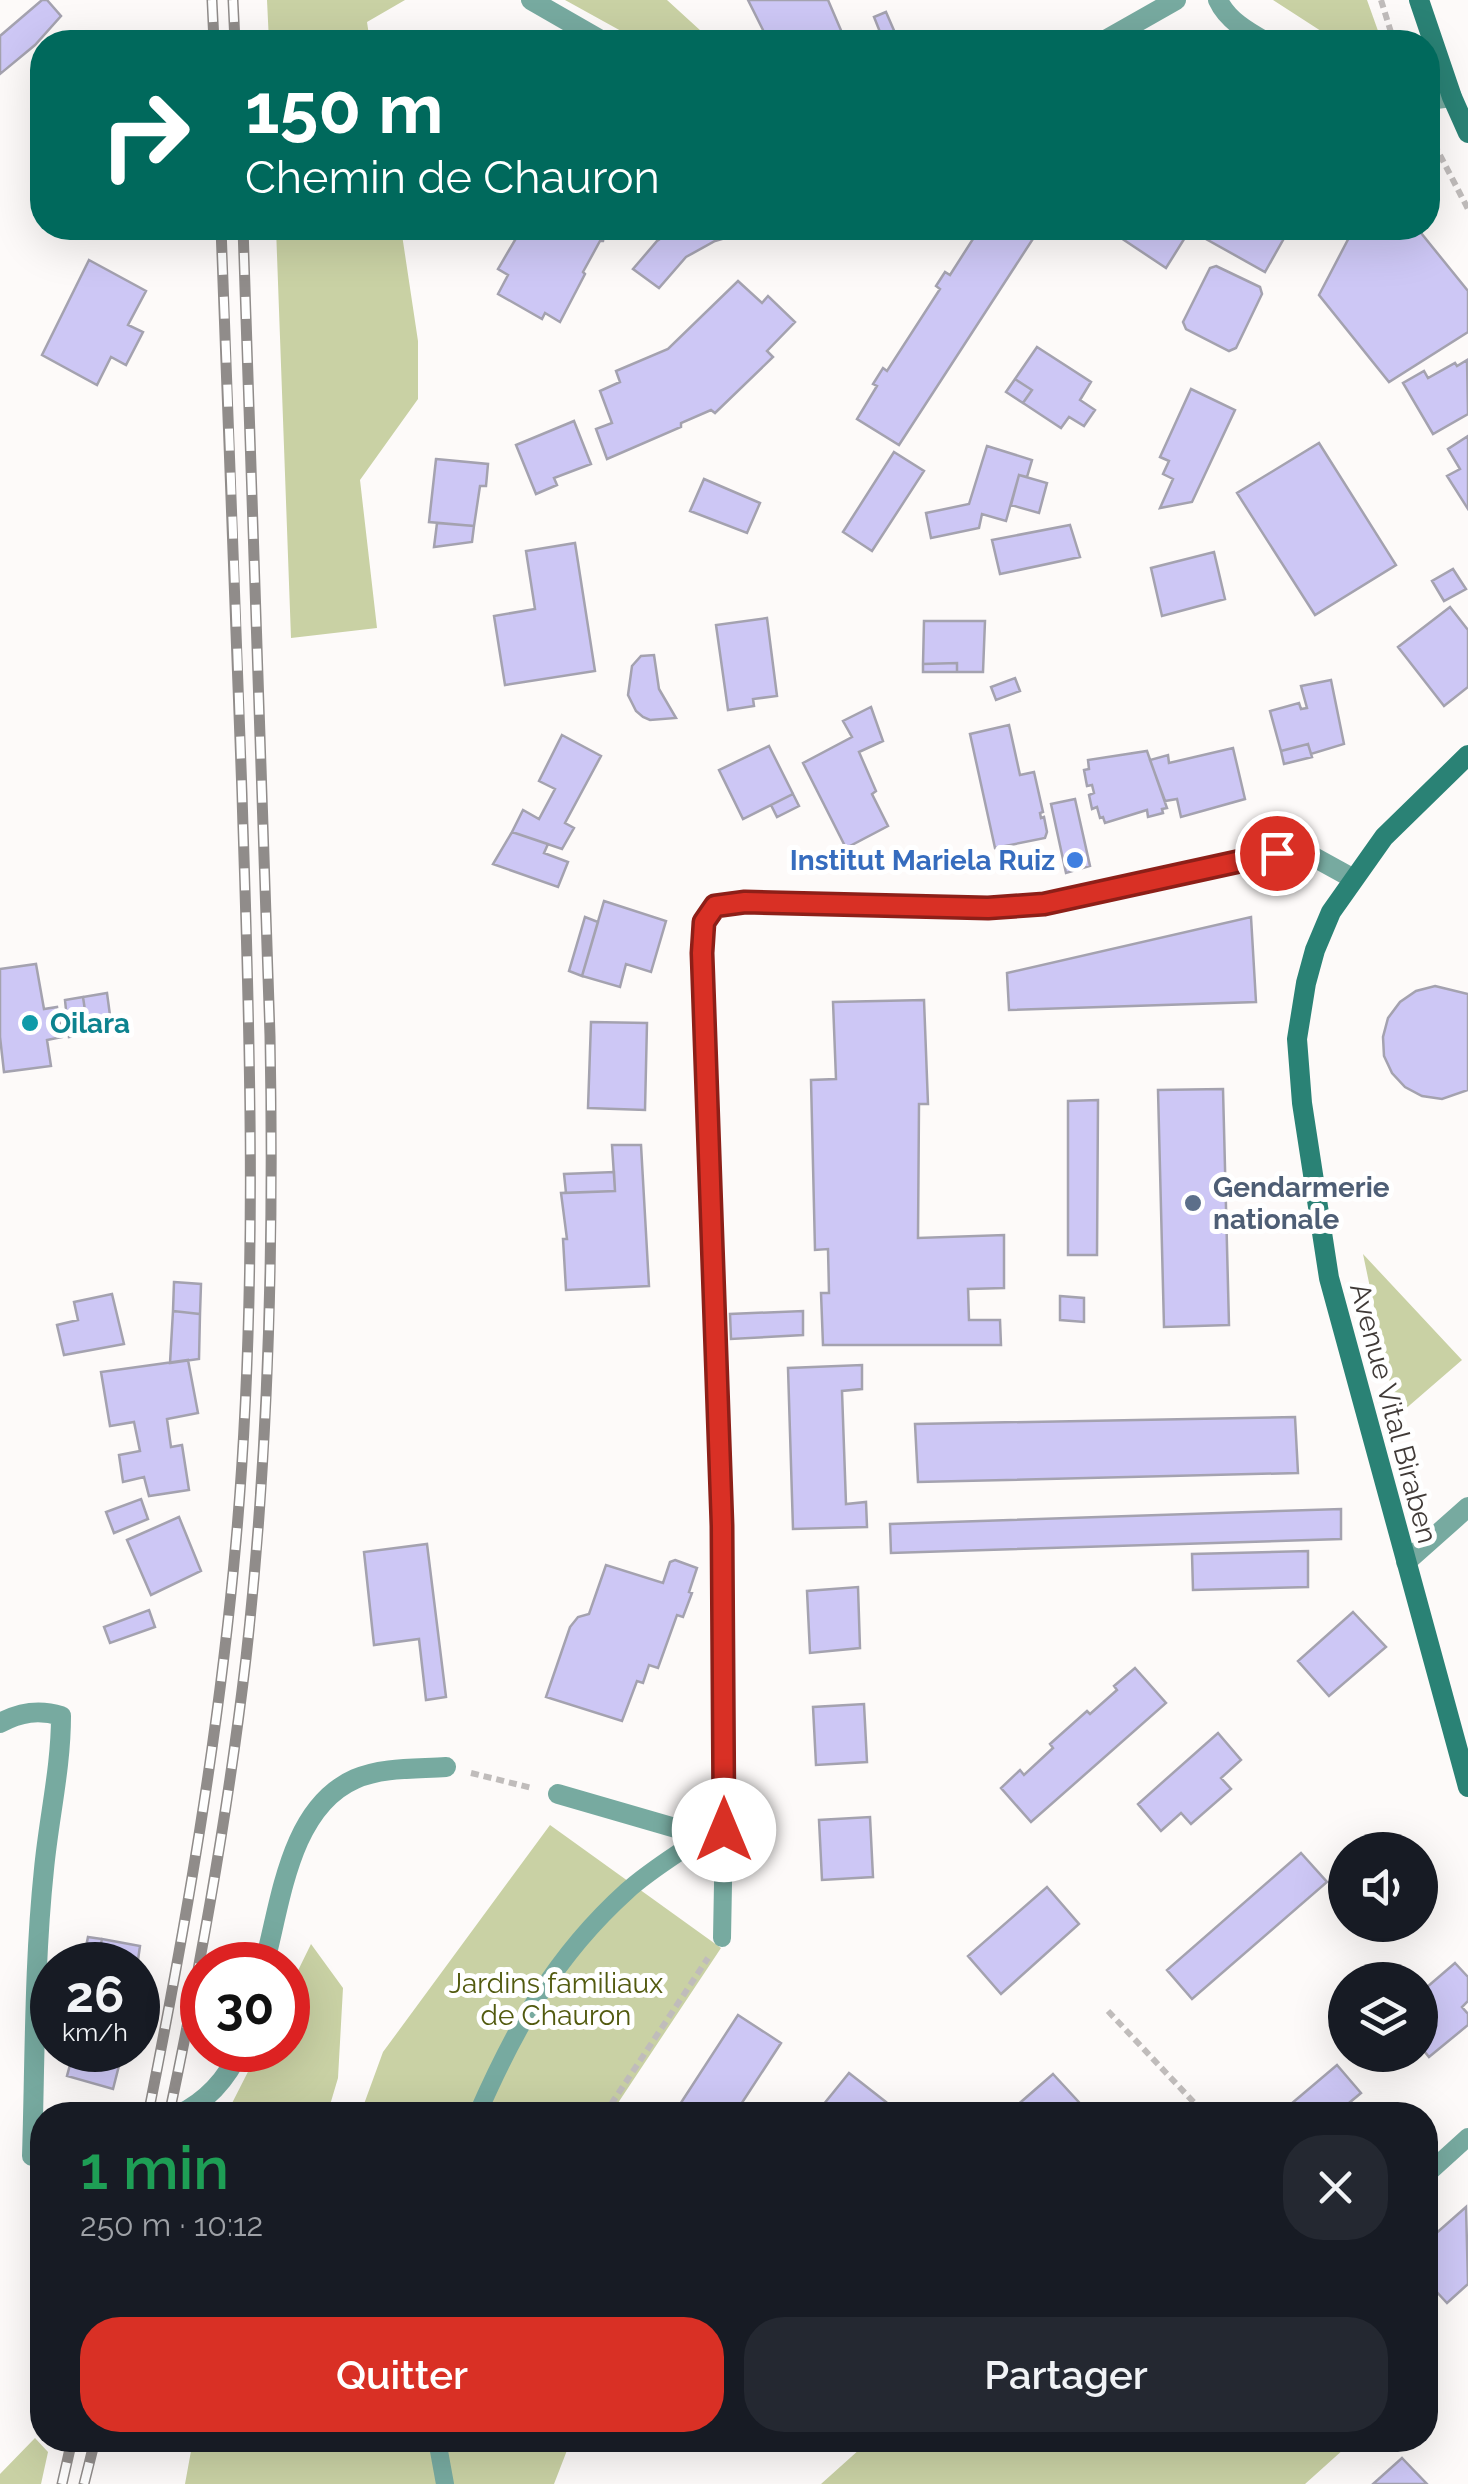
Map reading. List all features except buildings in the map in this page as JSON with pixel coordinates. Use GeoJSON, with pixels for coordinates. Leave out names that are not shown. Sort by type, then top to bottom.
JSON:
{"type":"FeatureCollection","features":[{"type":"Feature","properties":{"kind":"main road"},"geometry":{"type":"LineString","coordinates":[[1419,0],[1429,30]]}},
{"type":"Feature","properties":{"kind":"main road"},"geometry":{"type":"LineString","coordinates":[[1440,62],[1468,133]]}},
{"type":"Feature","properties":{"kind":"main road","name":"Avenue Vital Biraben"},"geometry":{"type":"LineString","coordinates":[[1468,755],[1384,837],[1352,878],[1331,912],[1315,950],[1299,1011],[1299,1072],[1329,1278],[1468,1787]]}},
{"type":"Feature","properties":{"kind":"street"},"geometry":{"type":"LineString","coordinates":[[532,0],[583,30]]}},
{"type":"Feature","properties":{"kind":"street"},"geometry":{"type":"LineString","coordinates":[[1123,30],[1176,0]]}},
{"type":"Feature","properties":{"kind":"street"},"geometry":{"type":"LineString","coordinates":[[1218,0],[1246,30]]}},
{"type":"Feature","properties":{"kind":"street"},"geometry":{"type":"LineString","coordinates":[[1440,98],[1452,97]]}},
{"type":"Feature","properties":{"kind":"street"},"geometry":{"type":"LineString","coordinates":[[558,1794],[713,1833],[723,1562],[702,953],[704,922],[715,906],[745,902],[988,908],[1044,904],[1277,853],[1312,856],[1352,878]]}},
{"type":"Feature","properties":{"kind":"street"},"geometry":{"type":"LineString","coordinates":[[1406,1562],[1468,1507]]}},
{"type":"Feature","properties":{"kind":"street"},"geometry":{"type":"LineString","coordinates":[[0,1723],[14,1715],[44,1711],[60,1716],[61,1757],[44,1870],[34,2102]]}},
{"type":"Feature","properties":{"kind":"street"},"geometry":{"type":"LineString","coordinates":[[270,1942],[293,1858],[308,1822],[325,1796],[357,1778],[446,1767]]}},
{"type":"Feature","properties":{"kind":"street"},"geometry":{"type":"LineString","coordinates":[[198,2102],[228,2072]]}},
{"type":"Feature","properties":{"kind":"lane"},"geometry":{"type":"LineString","coordinates":[[483,2102],[531,2003],[578,1942],[628,1890],[713,1833],[722,1938]]}},
{"type":"Feature","properties":{"kind":"lane"},"geometry":{"type":"LineString","coordinates":[[1438,2164],[1468,2137]]}},
{"type":"Feature","properties":{"kind":"lane"},"geometry":{"type":"LineString","coordinates":[[439,2452],[445,2484]]}},
{"type":"Feature","properties":{"kind":"path"},"geometry":{"type":"LineString","coordinates":[[1380,0],[1390,30]]}},
{"type":"Feature","properties":{"kind":"path"},"geometry":{"type":"LineString","coordinates":[[1440,155],[1468,210]]}},
{"type":"Feature","properties":{"kind":"path"},"geometry":{"type":"LineString","coordinates":[[446,1767],[558,1794]]}},
{"type":"Feature","properties":{"kind":"path"},"geometry":{"type":"LineString","coordinates":[[613,2102],[722,1938]]}},
{"type":"Feature","properties":{"kind":"path"},"geometry":{"type":"LineString","coordinates":[[1108,2011],[1193,2102]]}},
{"type":"Feature","properties":{"kind":"green space"},"geometry":{"type":"Polygon","coordinates":[[[267,0],[405,0],[367,22],[368,30],[268,30],[267,0]]]}},
{"type":"Feature","properties":{"kind":"green space"},"geometry":{"type":"Polygon","coordinates":[[[565,0],[667,0],[700,30],[619,30],[565,0]]]}},
{"type":"Feature","properties":{"kind":"green space"},"geometry":{"type":"Polygon","coordinates":[[[1273,0],[1367,0],[1378,30],[1319,30],[1273,0]]]}},
{"type":"Feature","properties":{"kind":"green space"},"geometry":{"type":"Polygon","coordinates":[[[276,240],[403,240],[418,341],[418,399],[360,480],[377,628],[291,638],[276,240]]]}},
{"type":"Feature","properties":{"kind":"green space"},"geometry":{"type":"Polygon","coordinates":[[[1363,1254],[1462,1360],[1403,1411],[1396,1412],[1363,1254]]]}},
{"type":"Feature","properties":{"kind":"green space","name":"Jardins familiaux de Chauron"},"geometry":{"type":"Polygon","coordinates":[[[550,1825],[721,1948],[619,2102],[365,2102],[383,2052],[550,1825]]]}},
{"type":"Feature","properties":{"kind":"green space"},"geometry":{"type":"Polygon","coordinates":[[[311,1944],[343,1988],[338,2078],[331,2102],[233,2102],[248,2072],[310,2072],[311,1944]]]}},
{"type":"Feature","properties":{"kind":"green space"},"geometry":{"type":"Polygon","coordinates":[[[30,2443],[30,2452],[48,2452],[41,2484],[0,2484],[0,2474],[30,2443]]]}},
{"type":"Feature","properties":{"kind":"green space"},"geometry":{"type":"Polygon","coordinates":[[[191,2452],[566,2452],[554,2484],[185,2484],[191,2452]]]}},
{"type":"Feature","properties":{"kind":"green space"},"geometry":{"type":"Polygon","coordinates":[[[857,2452],[1341,2452],[1305,2484],[821,2484],[857,2452]]]}},
{"type":"Feature","properties":{"kind":"railway"},"geometry":{"type":"LineString","coordinates":[[212,0],[213,30]]}},
{"type":"Feature","properties":{"kind":"railway"},"geometry":{"type":"LineString","coordinates":[[233,0],[234,30]]}},
{"type":"Feature","properties":{"kind":"railway"},"geometry":{"type":"LineString","coordinates":[[150,2102],[211,1757],[236,1541],[247,1363],[248,1006],[221,240]]}},
{"type":"Feature","properties":{"kind":"railway"},"geometry":{"type":"LineString","coordinates":[[172,2102],[213,1888],[239,1716],[254,1581],[268,1348],[270,1036],[243,240]]}},
{"type":"Feature","properties":{"kind":"railway"},"geometry":{"type":"LineString","coordinates":[[62,2484],[69,2452]]}},
{"type":"Feature","properties":{"kind":"railway"},"geometry":{"type":"LineString","coordinates":[[84,2484],[92,2452]]}},
{"type":"Feature","properties":{"kind":"place","name":"Institut Mariela Ruiz"},"geometry":{"type":"Point","coordinates":[1075,860]}},
{"type":"Feature","properties":{"kind":"place","name":"Oilara"},"geometry":{"type":"Point","coordinates":[30,1023]}},
{"type":"Feature","properties":{"kind":"place","name":"Gendarmerie nationale"},"geometry":{"type":"Point","coordinates":[1193,1203]}},
{"type":"Feature","properties":{"kind":"route"},"geometry":{"type":"LineString","coordinates":[[724,1830],[722,1526],[704,922],[715,906],[745,902],[988,908],[1044,904],[1277,853]]}}]}
